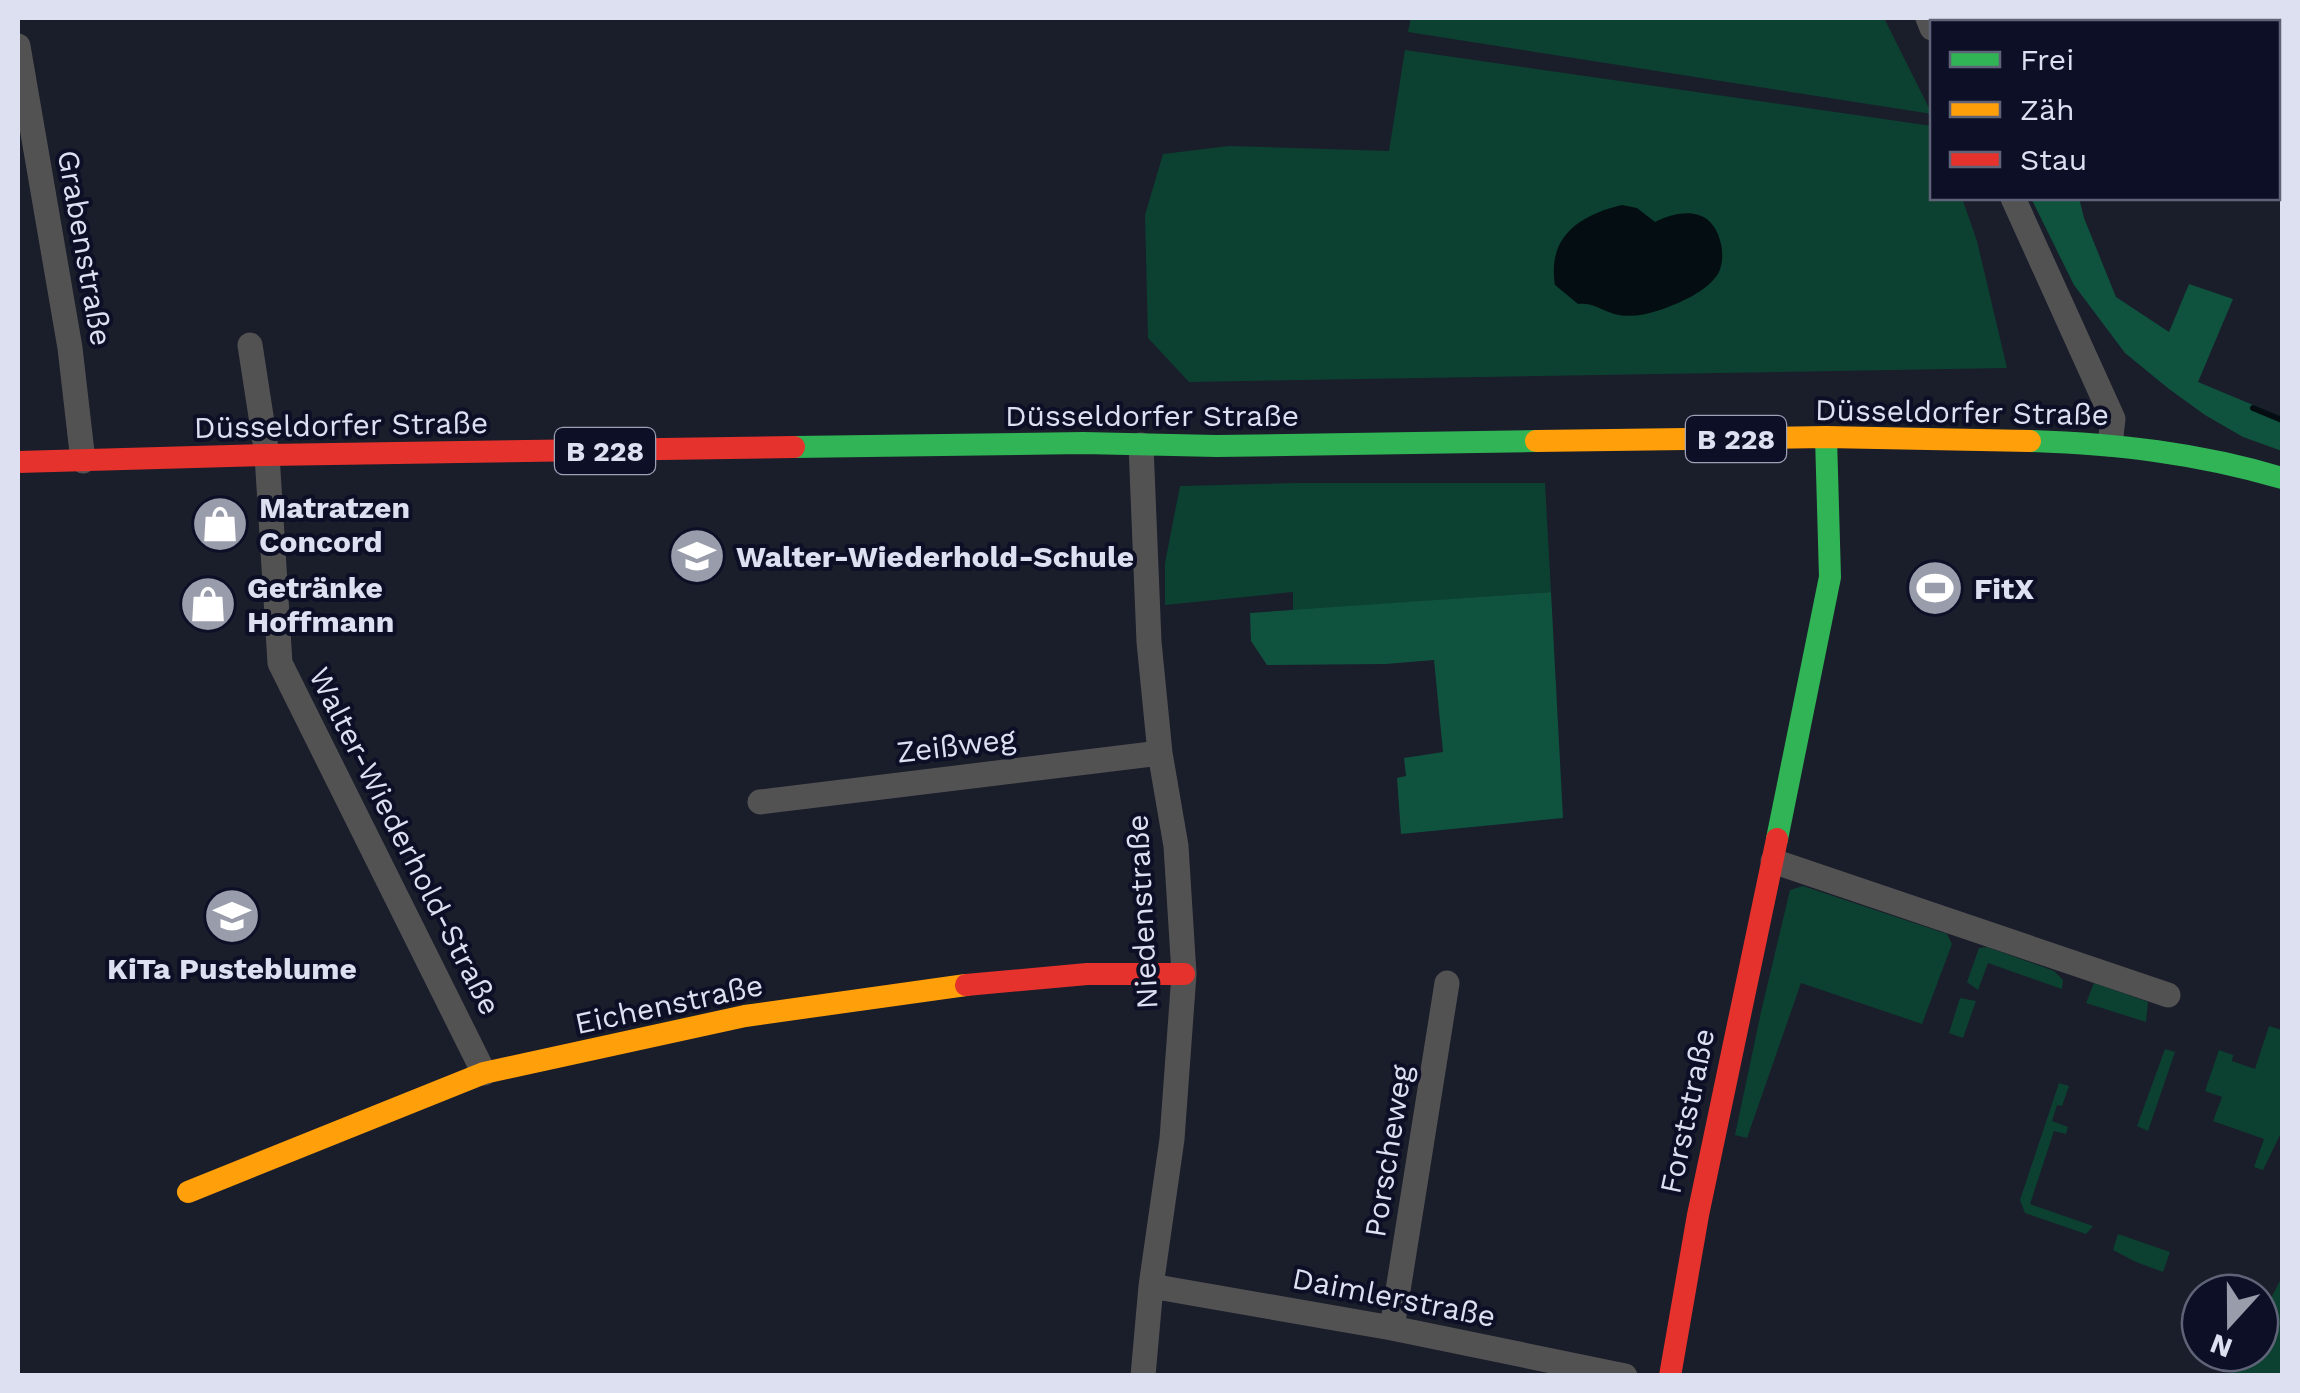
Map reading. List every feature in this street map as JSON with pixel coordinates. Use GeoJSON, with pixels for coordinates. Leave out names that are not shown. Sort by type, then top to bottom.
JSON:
{"type":"FeatureCollection","features":[{"type":"Feature","properties":{"kind":"main road","name":"Forststraße"},"geometry":{"type":"LineString","coordinates":[[1670,1376],[1698,1215],[1830,577],[1826,438]]}},
{"type":"Feature","properties":{"kind":"main road","name":"Düsseldorfer Straße"},"geometry":{"type":"LineString","coordinates":[[18,462],[1083,443],[1217,446],[1969,438],[2110,444],[2232,463],[2282,478]]}},
{"type":"Feature","properties":{"kind":"main road","name":"Eichenstraße"},"geometry":{"type":"LineString","coordinates":[[188,1192],[484,1073],[764,1014],[977,984],[1087,974],[1184,974]]}},
{"type":"Feature","properties":{"kind":"street","name":"Grabenstraße"},"geometry":{"type":"LineString","coordinates":[[18,46],[70,348],[83,461]]}},
{"type":"Feature","properties":{"kind":"street"},"geometry":{"type":"LineString","coordinates":[[2014,200],[2112,419],[2110,444]]}},
{"type":"Feature","properties":{"kind":"street","name":"Walter-Wiederhold-Straße"},"geometry":{"type":"LineString","coordinates":[[250,345],[267,456],[280,663],[484,1073]]}},
{"type":"Feature","properties":{"kind":"street","name":"Niedenstraße"},"geometry":{"type":"LineString","coordinates":[[1141,445],[1149,642],[1160,754],[1176,846],[1184,974],[1172,1139],[1151,1286],[1144,1376]]}},
{"type":"Feature","properties":{"kind":"street","name":"Zeißweg"},"geometry":{"type":"LineString","coordinates":[[760,802],[1160,754]]}},
{"type":"Feature","properties":{"kind":"street"},"geometry":{"type":"LineString","coordinates":[[1773,861],[2168,996]]}},
{"type":"Feature","properties":{"kind":"street","name":"Porscheweg"},"geometry":{"type":"LineString","coordinates":[[1392,1328],[1447,983]]}},
{"type":"Feature","properties":{"kind":"street","name":"Daimlerstraße"},"geometry":{"type":"LineString","coordinates":[[1151,1286],[1392,1328],[1625,1376]]}},
{"type":"Feature","properties":{"kind":"green space"},"geometry":{"type":"Polygon","coordinates":[[[1411,18],[1884,18],[1930,114],[1408,32],[1411,18]]]}},
{"type":"Feature","properties":{"kind":"green space"},"geometry":{"type":"Polygon","coordinates":[[[1405,50],[1930,126],[1930,200],[1963,200],[1977,241],[2007,368],[1189,382],[1148,338],[1145,215],[1163,154],[1229,146],[1389,151],[1405,50]]]}},
{"type":"Feature","properties":{"kind":"green space"},"geometry":{"type":"Polygon","coordinates":[[[2032,200],[2080,200],[2116,297],[2169,332],[2189,284],[2233,299],[2198,382],[2282,417],[2282,451],[2243,437],[2169,389],[2125,353],[2074,285],[2032,200]]]}},
{"type":"Feature","properties":{"kind":"green space"},"geometry":{"type":"Polygon","coordinates":[[[1545,483],[1551,592],[1293,611],[1293,592],[1165,605],[1165,563],[1180,486],[1545,483]]]}},
{"type":"Feature","properties":{"kind":"green space"},"geometry":{"type":"Polygon","coordinates":[[[1551,592],[1563,818],[1401,834],[1397,778],[1406,776],[1404,758],[1443,752],[1434,660],[1267,665],[1251,641],[1250,613],[1551,592]]]}},
{"type":"Feature","properties":{"kind":"green space"},"geometry":{"type":"Polygon","coordinates":[[[1803,886],[1947,934],[1952,944],[1922,1024],[1801,983],[1747,1138],[1735,1135],[1761,1012],[1790,890],[1803,886]]]}},
{"type":"Feature","properties":{"kind":"green space"},"geometry":{"type":"Polygon","coordinates":[[[1987,947],[2054,971],[2063,980],[2062,989],[1988,963],[1978,990],[1967,982],[1979,948],[1987,947]]]}},
{"type":"Feature","properties":{"kind":"green space"},"geometry":{"type":"Polygon","coordinates":[[[2094,983],[2148,1002],[2146,1022],[2086,1003],[2094,983]]]}},
{"type":"Feature","properties":{"kind":"green space"},"geometry":{"type":"Polygon","coordinates":[[[1960,998],[1976,1001],[1963,1038],[1949,1033],[1960,998]]]}},
{"type":"Feature","properties":{"kind":"green space"},"geometry":{"type":"Polygon","coordinates":[[[2269,1026],[2282,1030],[2282,1131],[2263,1170],[2254,1167],[2264,1139],[2213,1121],[2222,1097],[2205,1091],[2219,1050],[2233,1055],[2232,1061],[2255,1069],[2269,1026]]]}},
{"type":"Feature","properties":{"kind":"green space"},"geometry":{"type":"Polygon","coordinates":[[[2165,1049],[2175,1052],[2148,1131],[2137,1126],[2165,1049]]]}},
{"type":"Feature","properties":{"kind":"green space"},"geometry":{"type":"Polygon","coordinates":[[[2059,1083],[2069,1086],[2052,1121],[2068,1127],[2066,1134],[2054,1131],[2030,1204],[2093,1226],[2086,1234],[2025,1213],[2020,1200],[2059,1083]]]}},
{"type":"Feature","properties":{"kind":"green space"},"geometry":{"type":"Polygon","coordinates":[[[2118,1234],[2170,1252],[2163,1272],[2113,1250],[2118,1234]]]}},
{"type":"Feature","properties":{"kind":"green space"},"geometry":{"type":"Polygon","coordinates":[[[2282,1277],[2282,1375],[2230,1375],[2280,1373],[2282,1277]]]}},
{"type":"Feature","properties":{"kind":"shaded area"},"geometry":{"type":"Polygon","coordinates":[[[1622,205],[1637,208],[1655,222],[1687,213],[1711,223],[1721,244],[1718,274],[1692,296],[1643,315],[1614,314],[1578,304],[1555,285],[1556,253],[1570,230],[1580,222],[1622,205]]]}},
{"type":"Feature","properties":{"kind":"waterway"},"geometry":{"type":"LineString","coordinates":[[2253,408],[2282,420]]}},
{"type":"Feature","properties":{"kind":"traffic: fast"},"geometry":{"type":"LineString","coordinates":[[1777,839],[1830,577],[1826,437]]}},
{"type":"Feature","properties":{"kind":"traffic: fast"},"geometry":{"type":"LineString","coordinates":[[794,447],[1536,441]]}},
{"type":"Feature","properties":{"kind":"traffic: fast"},"geometry":{"type":"LineString","coordinates":[[2030,441],[2157,451],[2282,478]]}},
{"type":"Feature","properties":{"kind":"traffic: slow"},"geometry":{"type":"LineString","coordinates":[[1536,441],[1826,437],[2030,441]]}},
{"type":"Feature","properties":{"kind":"traffic: slow"},"geometry":{"type":"LineString","coordinates":[[188,1192],[484,1073],[745,1016],[966,985]]}},
{"type":"Feature","properties":{"kind":"traffic: jam"},"geometry":{"type":"LineString","coordinates":[[18,462],[794,447]]}},
{"type":"Feature","properties":{"kind":"traffic: jam"},"geometry":{"type":"LineString","coordinates":[[1670,1376],[1698,1215],[1777,839]]}},
{"type":"Feature","properties":{"kind":"traffic: jam"},"geometry":{"type":"LineString","coordinates":[[966,985],[1087,974],[1184,974]]}},
{"type":"Feature","properties":{"kind":"place","name":"Matratzen Concord"},"geometry":{"type":"Point","coordinates":[220,524]}},
{"type":"Feature","properties":{"kind":"place","name":"Walter-Wiederhold-Schule"},"geometry":{"type":"Point","coordinates":[697,556]}},
{"type":"Feature","properties":{"kind":"place","name":"FitX"},"geometry":{"type":"Point","coordinates":[1935,588]}},
{"type":"Feature","properties":{"kind":"place","name":"Getränke Hoffmann"},"geometry":{"type":"Point","coordinates":[208,604]}},
{"type":"Feature","properties":{"kind":"place","name":"KiTa Pusteblume"},"geometry":{"type":"Point","coordinates":[232,916]}}]}
